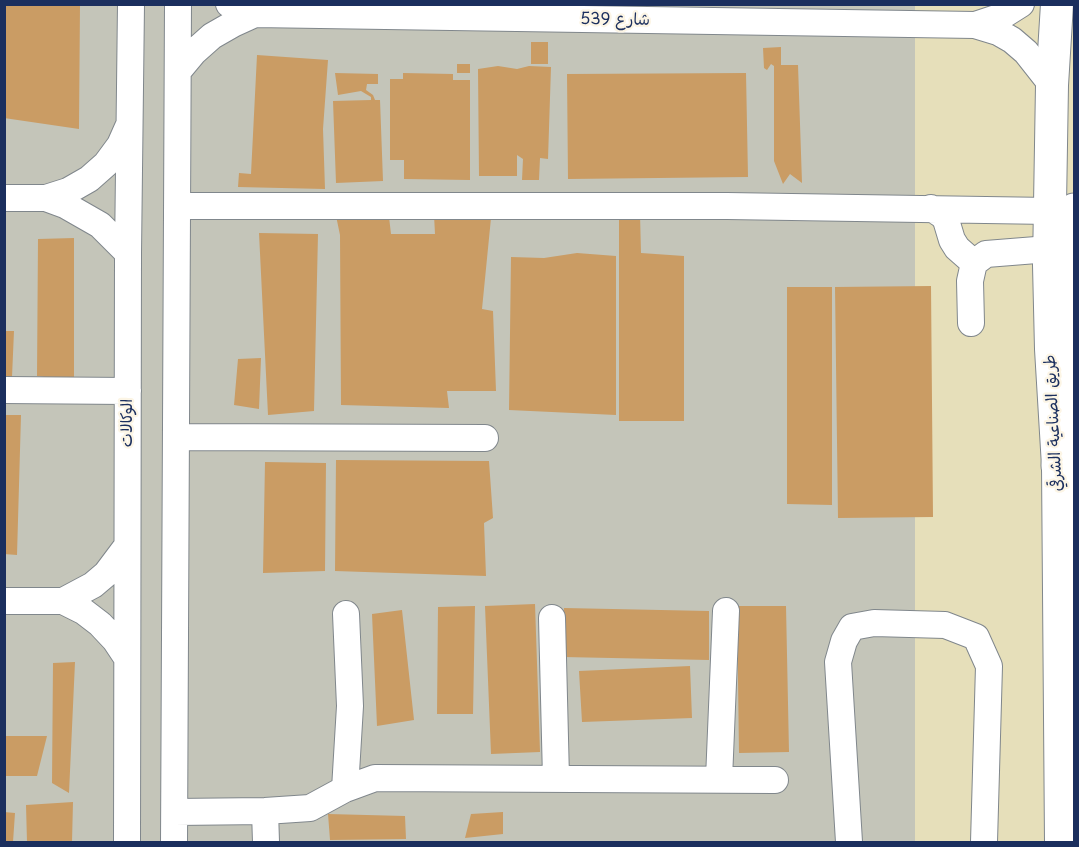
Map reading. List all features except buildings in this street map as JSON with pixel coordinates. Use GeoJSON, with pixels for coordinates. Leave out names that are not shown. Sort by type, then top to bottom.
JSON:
{"type":"FeatureCollection","features":[{"type":"Feature","properties":{"kind":"highway"},"geometry":{"type":"LineString","coordinates":[[1058,466],[1068,350],[1062,210]]}},
{"type":"Feature","properties":{"kind":"main road","name":"طريق الصناعية الشرقي"},"geometry":{"type":"LineString","coordinates":[[1057,4],[1052,85],[1062,210],[1049,249],[1051,349],[1058,466],[1060,843]]}},
{"type":"Feature","properties":{"kind":"street","name":"الوكالات"},"geometry":{"type":"LineString","coordinates":[[127,843],[131,4]]}},
{"type":"Feature","properties":{"kind":"street"},"geometry":{"type":"LineString","coordinates":[[174,843],[178,4]]}},
{"type":"Feature","properties":{"kind":"street","name":"شارع 539"},"geometry":{"type":"LineString","coordinates":[[229,4],[255,15]]}},
{"type":"Feature","properties":{"kind":"street","name":"شارع 539"},"geometry":{"type":"LineString","coordinates":[[975,25],[1002,16],[1022,4]]}},
{"type":"Feature","properties":{"kind":"street","name":"شارع 539"},"geometry":{"type":"LineString","coordinates":[[179,70],[212,36],[232,24],[255,15],[367,10],[740,13],[975,25],[998,32],[1012,40],[1026,52],[1052,85]]}},
{"type":"Feature","properties":{"kind":"street"},"geometry":{"type":"LineString","coordinates":[[4,198],[46,198],[69,191],[106,164],[120,145],[130,124]]}},
{"type":"Feature","properties":{"kind":"street"},"geometry":{"type":"LineString","coordinates":[[46,198],[92,219],[115,238],[129,254]]}},
{"type":"Feature","properties":{"kind":"street"},"geometry":{"type":"LineString","coordinates":[[177,206],[1062,210]]}},
{"type":"Feature","properties":{"kind":"street"},"geometry":{"type":"LineString","coordinates":[[931,208],[946,220],[957,248],[974,263]]}},
{"type":"Feature","properties":{"kind":"street"},"geometry":{"type":"LineString","coordinates":[[971,323],[970,281],[974,263],[986,254],[1049,249]]}},
{"type":"Feature","properties":{"kind":"street"},"geometry":{"type":"LineString","coordinates":[[4,390],[128,391]]}},
{"type":"Feature","properties":{"kind":"street"},"geometry":{"type":"LineString","coordinates":[[177,437],[485,438]]}},
{"type":"Feature","properties":{"kind":"street"},"geometry":{"type":"LineString","coordinates":[[63,601],[93,585],[106,574],[128,546]]}},
{"type":"Feature","properties":{"kind":"street"},"geometry":{"type":"LineString","coordinates":[[4,601],[63,601],[83,611],[100,624],[127,658]]}},
{"type":"Feature","properties":{"kind":"street"},"geometry":{"type":"LineString","coordinates":[[719,779],[726,610]]}},
{"type":"Feature","properties":{"kind":"street"},"geometry":{"type":"LineString","coordinates":[[345,789],[350,706],[346,614]]}},
{"type":"Feature","properties":{"kind":"street"},"geometry":{"type":"LineString","coordinates":[[552,618],[556,778]]}},
{"type":"Feature","properties":{"kind":"street"},"geometry":{"type":"LineString","coordinates":[[849,843],[838,662],[844,641],[852,627],[874,623],[945,625],[976,637],[989,666],[984,843]]}},
{"type":"Feature","properties":{"kind":"street"},"geometry":{"type":"LineString","coordinates":[[175,812],[310,808],[345,789],[375,778],[775,780]]}},
{"type":"Feature","properties":{"kind":"street"},"geometry":{"type":"LineString","coordinates":[[265,811],[266,843]]}},
{"type":"Feature","properties":{"kind":"shaded area"},"geometry":{"type":"Polygon","coordinates":[[[5,5],[915,5],[915,842],[5,842],[5,5]]]}}]}
